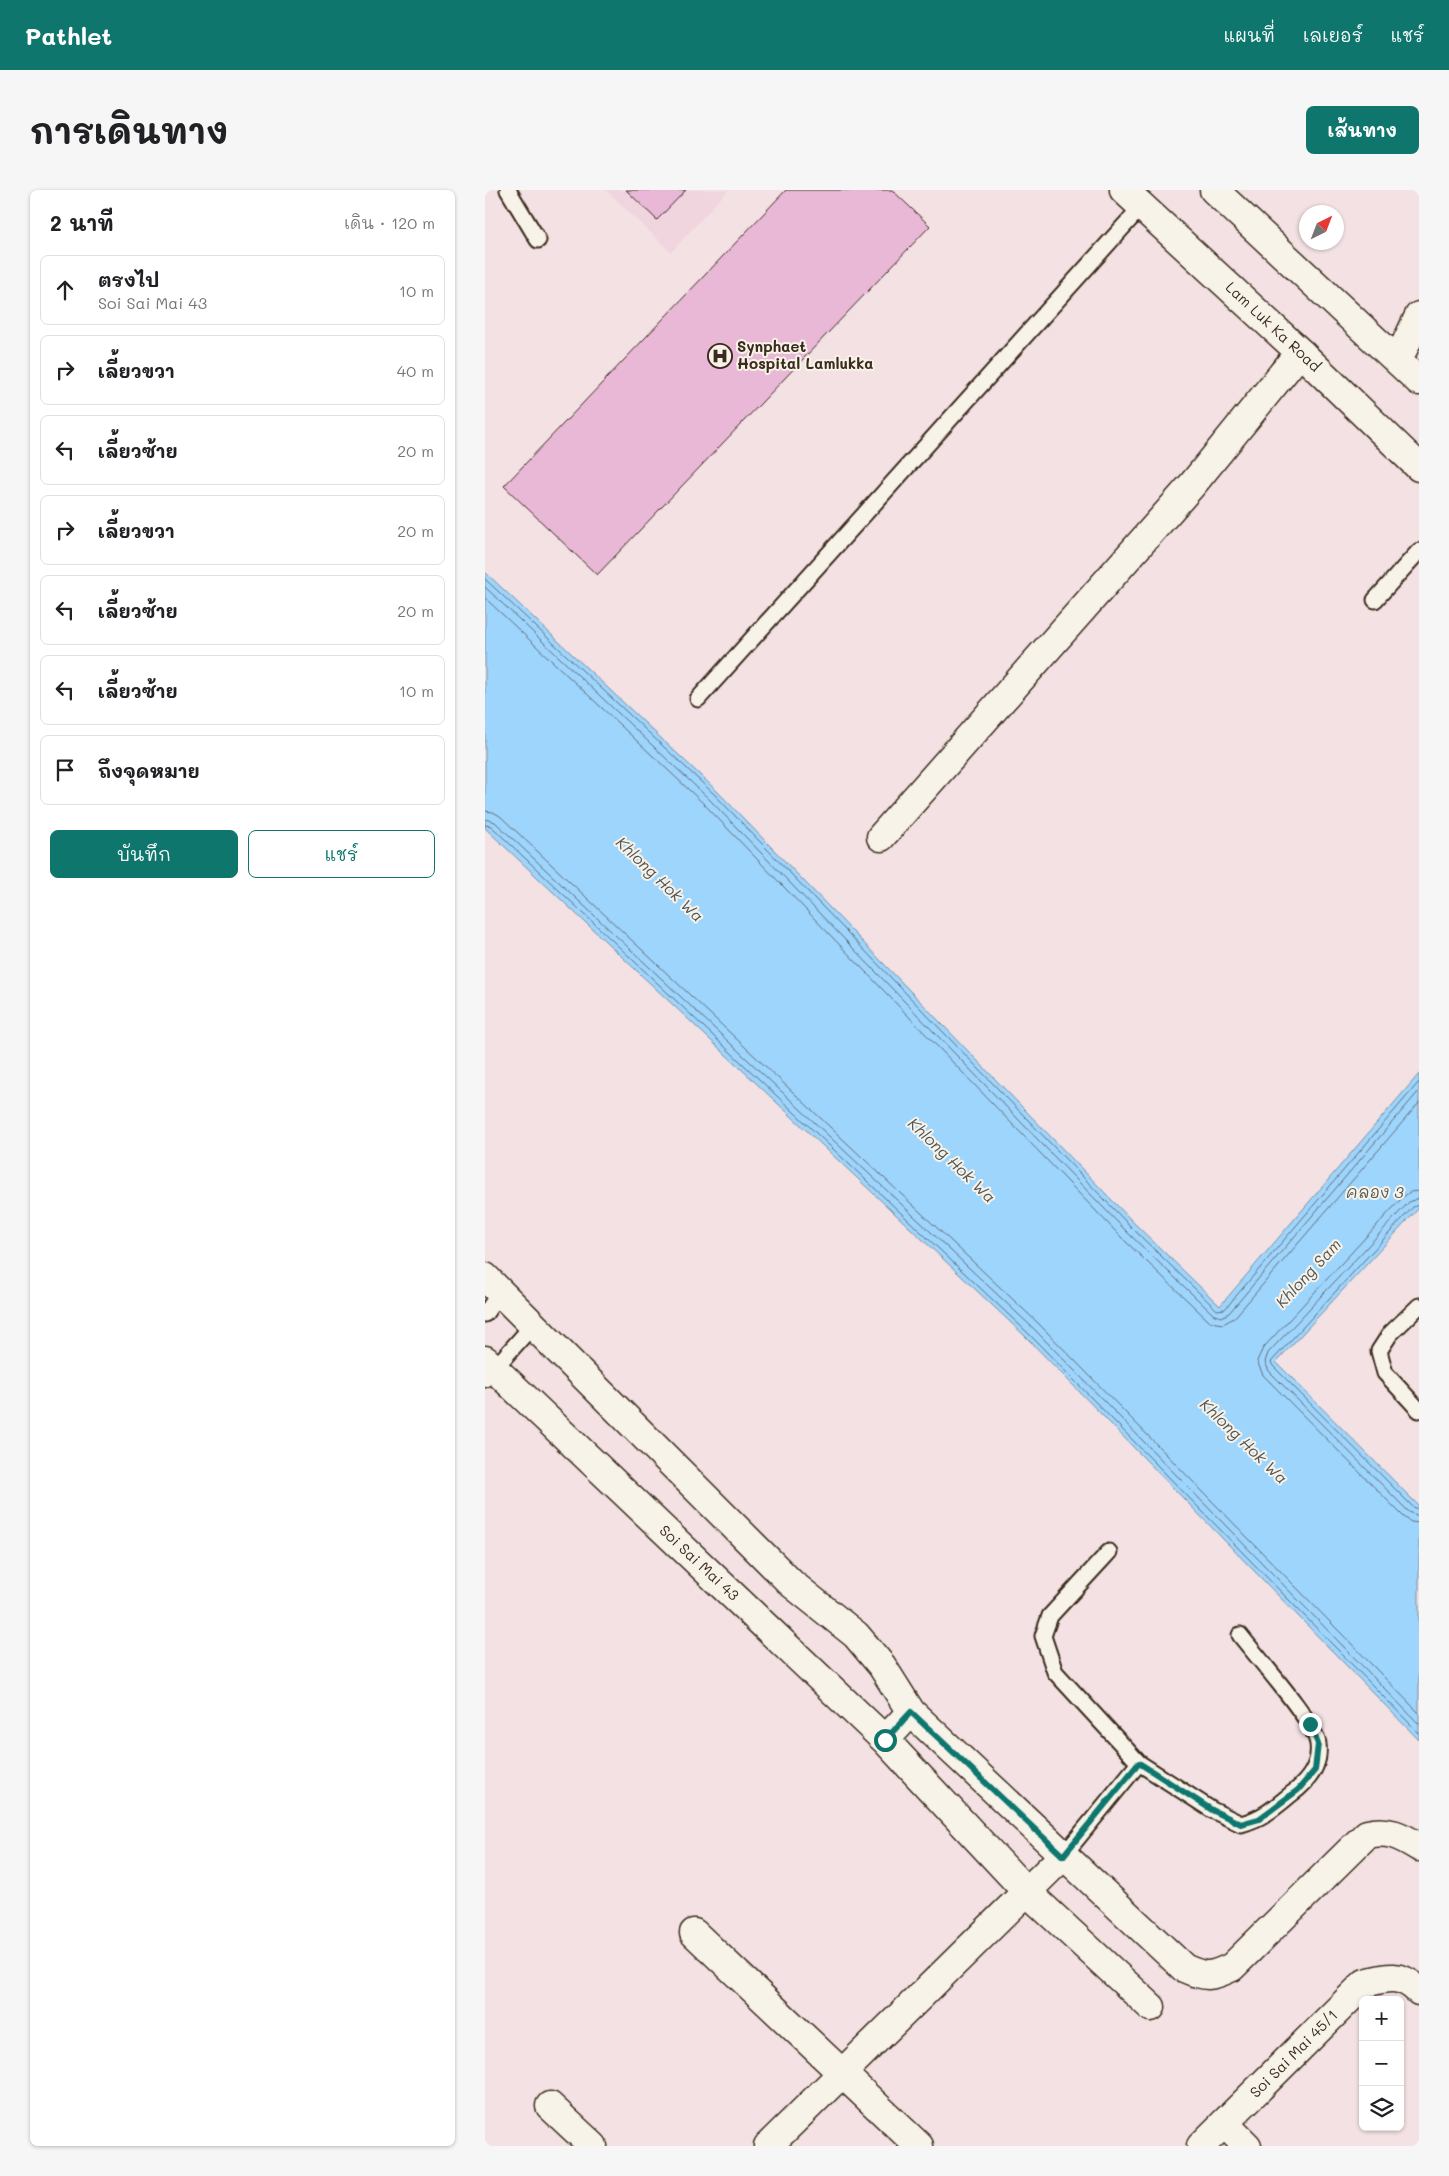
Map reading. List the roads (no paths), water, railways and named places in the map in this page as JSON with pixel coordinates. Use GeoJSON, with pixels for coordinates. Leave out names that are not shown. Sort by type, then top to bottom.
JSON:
{"type":"FeatureCollection","features":[{"type":"Feature","properties":{"kind":"street"},"geometry":{"type":"LineString","coordinates":[[1214,190],[1419,381]]}},
{"type":"Feature","properties":{"kind":"street","name":"Lam Luk Ka Road"},"geometry":{"type":"LineString","coordinates":[[1133,198],[1302,354],[1419,467]]}},
{"type":"Feature","properties":{"kind":"street"},"geometry":{"type":"LineString","coordinates":[[1398,360],[1419,316]]}},
{"type":"Feature","properties":{"kind":"street"},"geometry":{"type":"LineString","coordinates":[[881,837],[1192,485],[1292,362],[1302,354]]}},
{"type":"Feature","properties":{"kind":"street"},"geometry":{"type":"LineString","coordinates":[[492,1284],[791,1583],[856,1636],[882,1666],[911,1712],[1184,1968],[1200,1975],[1214,1976],[1232,1967],[1367,1834],[1379,1831],[1399,1835],[1419,1847]]}},
{"type":"Feature","properties":{"kind":"street","name":"Soi Sai Mai 43"},"geometry":{"type":"LineString","coordinates":[[488,1369],[885,1740],[1026,1891],[1151,2006]]}},
{"type":"Feature","properties":{"kind":"street"},"geometry":{"type":"LineString","coordinates":[[885,1740],[911,1712]]}},
{"type":"Feature","properties":{"kind":"street"},"geometry":{"type":"LineString","coordinates":[[768,2146],[1063,1856]]}},
{"type":"Feature","properties":{"kind":"street"},"geometry":{"type":"LineString","coordinates":[[694,1933],[919,2146]]}},
{"type":"Feature","properties":{"kind":"street","name":"Soi Sai Mai 45/1"},"geometry":{"type":"LineString","coordinates":[[1201,2146],[1365,1983],[1389,1976],[1411,1984],[1419,1991]]}},
{"type":"Feature","properties":{"kind":"street"},"geometry":{"type":"LineString","coordinates":[[550,2106],[593,2146]]}},
{"type":"Feature","properties":{"kind":"street"},"geometry":{"type":"LineString","coordinates":[[1224,2123],[1247,2146]]}},
{"type":"Feature","properties":{"kind":"lane"},"geometry":{"type":"LineString","coordinates":[[507,190],[538,240]]}},
{"type":"Feature","properties":{"kind":"lane"},"geometry":{"type":"LineString","coordinates":[[699,699],[1133,198]]}},
{"type":"Feature","properties":{"kind":"lane"},"geometry":{"type":"LineString","coordinates":[[1375,600],[1419,551]]}},
{"type":"Feature","properties":{"kind":"lane"},"geometry":{"type":"LineString","coordinates":[[485,1314],[492,1284]]}},
{"type":"Feature","properties":{"kind":"lane"},"geometry":{"type":"LineString","coordinates":[[1419,1306],[1390,1334],[1379,1351],[1385,1373],[1419,1410]]}},
{"type":"Feature","properties":{"kind":"lane"},"geometry":{"type":"LineString","coordinates":[[488,1369],[533,1325]]}},
{"type":"Feature","properties":{"kind":"lane"},"geometry":{"type":"LineString","coordinates":[[1109,1552],[1050,1616],[1043,1636],[1055,1672],[1139,1763],[1212,1810],[1241,1824],[1259,1819],[1298,1790],[1315,1770],[1318,1744],[1310,1724],[1240,1636]]}},
{"type":"Feature","properties":{"kind":"lane"},"geometry":{"type":"LineString","coordinates":[[1063,1856],[1139,1763]]}},
{"type":"Feature","properties":{"kind":"water"},"geometry":{"type":"Polygon","coordinates":[[[485,572],[717,791],[1136,1225],[1220,1306],[1419,1074],[1419,1208],[1276,1362],[1419,1506],[1419,1740],[1026,1337],[485,828],[485,572]]]}},
{"type":"Feature","properties":{"kind":"place","name":"Synphaet Hospital Lamlukka"},"geometry":{"type":"Point","coordinates":[720,356]}},
{"type":"Feature","properties":{"kind":"water label","name":"Khlong Hok Wa"},"geometry":{"type":"Point","coordinates":[660,879]}},
{"type":"Feature","properties":{"kind":"water label","name":"Khlong Hok Wa"},"geometry":{"type":"Point","coordinates":[952,1160]}},
{"type":"Feature","properties":{"kind":"water label","name":"คลอง 3"},"geometry":{"type":"Point","coordinates":[1375,1192]}},
{"type":"Feature","properties":{"kind":"water label","name":"Khlong Sam"},"geometry":{"type":"Point","coordinates":[1308,1273]}},
{"type":"Feature","properties":{"kind":"water label","name":"Khlong Hok Wa"},"geometry":{"type":"Point","coordinates":[1244,1441]}}]}
